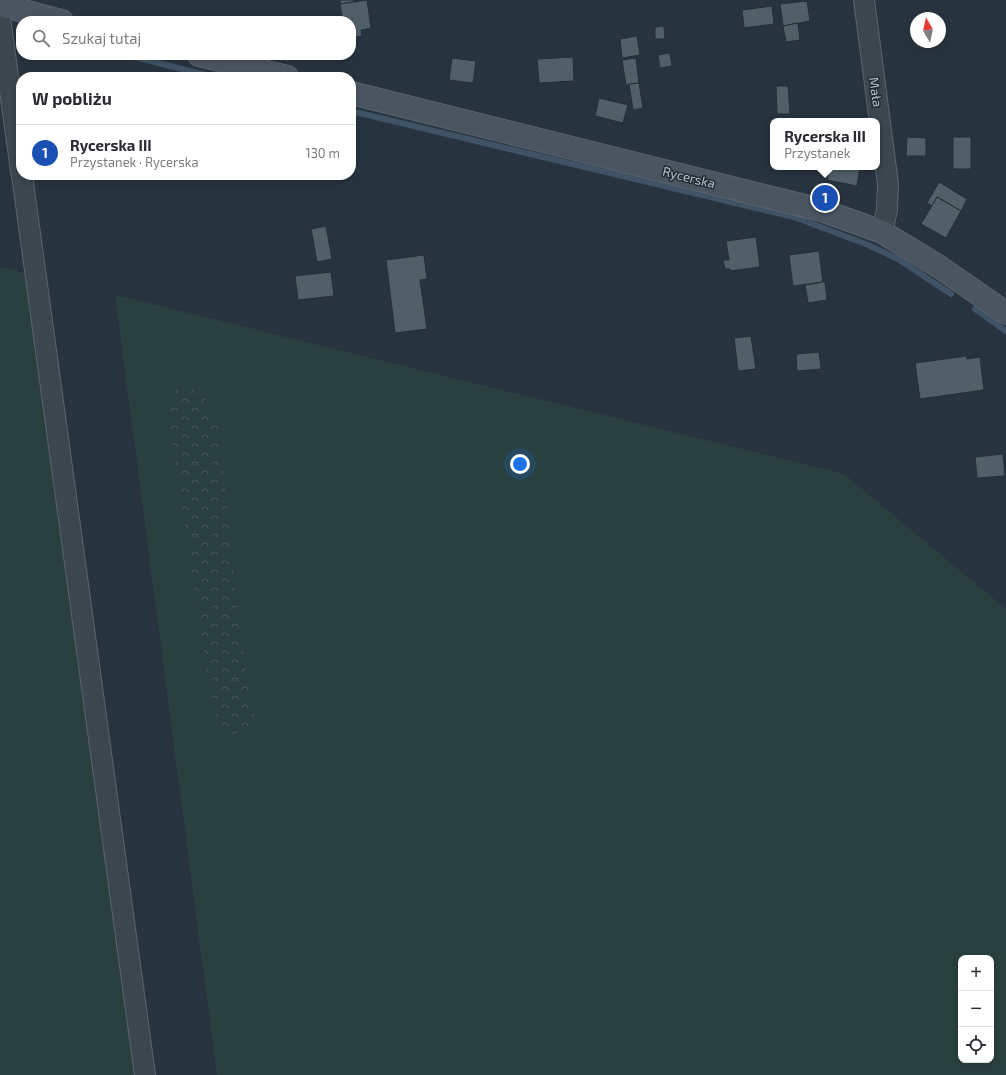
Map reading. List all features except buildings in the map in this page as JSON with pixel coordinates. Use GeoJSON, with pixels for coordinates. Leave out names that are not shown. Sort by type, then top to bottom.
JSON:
{"type":"FeatureCollection","features":[{"type":"Feature","properties":{"kind":"street","name":"Mała"},"geometry":{"type":"LineString","coordinates":[[864,0],[879,118]]}},
{"type":"Feature","properties":{"kind":"street"},"geometry":{"type":"LineString","coordinates":[[0,6],[41,16]]}},
{"type":"Feature","properties":{"kind":"street"},"geometry":{"type":"LineString","coordinates":[[0,18],[16,135]]}},
{"type":"Feature","properties":{"kind":"street"},"geometry":{"type":"LineString","coordinates":[[219,60],[267,72]]}},
{"type":"Feature","properties":{"kind":"street","name":"Rycerska"},"geometry":{"type":"LineString","coordinates":[[356,94],[821,210],[882,232],[938,266],[1006,313]]}},
{"type":"Feature","properties":{"kind":"street","name":"Mała"},"geometry":{"type":"LineString","coordinates":[[880,123],[888,184],[887,210],[882,232]]}},
{"type":"Feature","properties":{"kind":"street"},"geometry":{"type":"LineString","coordinates":[[23,180],[145,1075]]}},
{"type":"Feature","properties":{"kind":"green space"},"geometry":{"type":"Polygon","coordinates":[[[0,267],[40,277],[152,1075],[0,1075],[0,267]]]}},
{"type":"Feature","properties":{"kind":"green space"},"geometry":{"type":"Polygon","coordinates":[[[115,295],[844,474],[1006,609],[1006,1075],[217,1075],[115,295]]]}},
{"type":"Feature","properties":{"kind":"green space"},"geometry":{"type":"Polygon","coordinates":[[[180,385],[202,394],[220,427],[239,631],[256,722],[233,735],[219,729],[206,665],[170,427],[168,402],[180,385]]]}},
{"type":"Feature","properties":{"kind":"waterway"},"geometry":{"type":"LineString","coordinates":[[147,60],[193,72]]}},
{"type":"Feature","properties":{"kind":"waterway"},"geometry":{"type":"LineString","coordinates":[[356,112],[794,217],[866,244],[898,259],[951,294]]}},
{"type":"Feature","properties":{"kind":"waterway"},"geometry":{"type":"LineString","coordinates":[[975,309],[1006,331]]}},
{"type":"Feature","properties":{"kind":"place","name":"Rycerska III"},"geometry":{"type":"Point","coordinates":[825,198]}}]}
